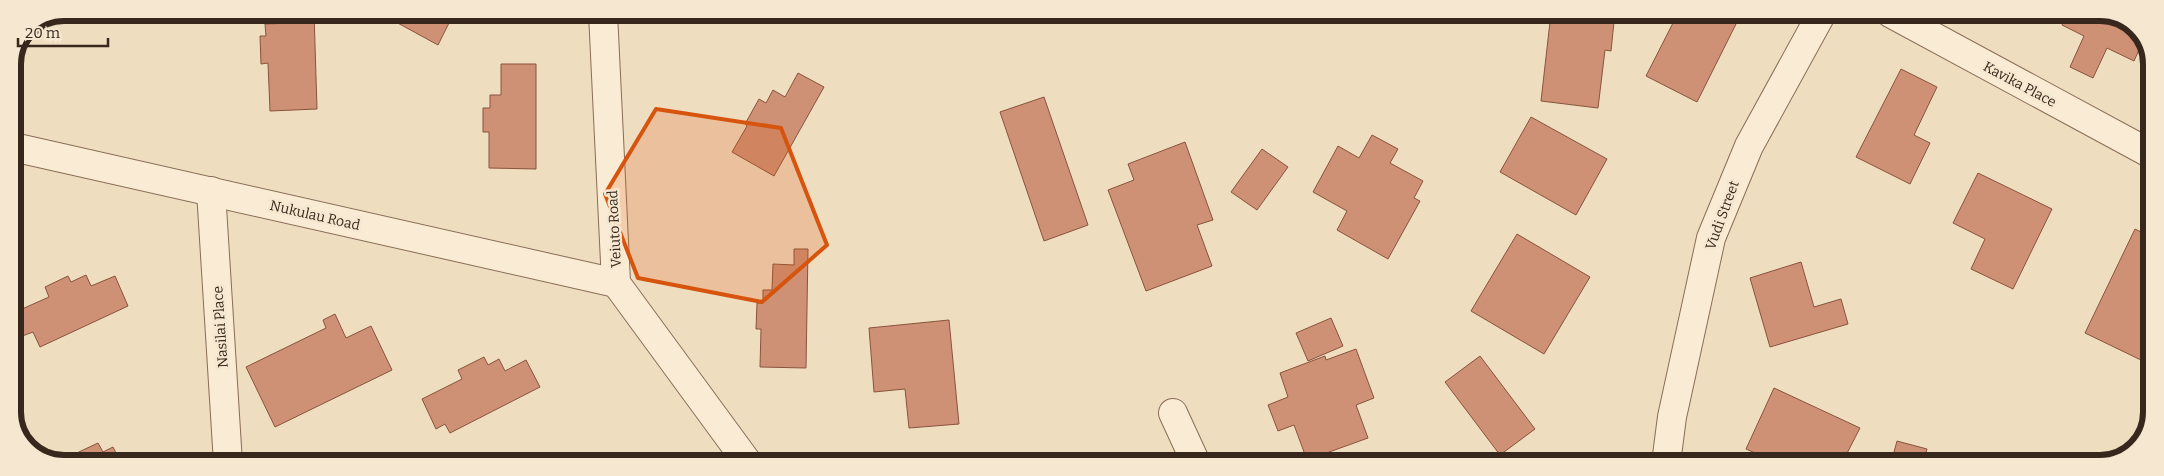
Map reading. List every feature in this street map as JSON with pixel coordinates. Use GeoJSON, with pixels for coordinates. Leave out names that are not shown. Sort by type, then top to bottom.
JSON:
{"type":"FeatureCollection","features":[{"type":"Feature","properties":{"kind":"street","name":"Veiuto Road"},"geometry":{"type":"LineString","coordinates":[[603,21],[616,283],[742,455]]}},
{"type":"Feature","properties":{"kind":"street","name":"Vudi Street"},"geometry":{"type":"LineString","coordinates":[[1667,455],[1672,417],[1711,238],[1749,146],[1818,21]]}},
{"type":"Feature","properties":{"kind":"street","name":"Kavika Place"},"geometry":{"type":"LineString","coordinates":[[1905,21],[2143,150]]}},
{"type":"Feature","properties":{"kind":"street","name":"Nukulau Road"},"geometry":{"type":"LineString","coordinates":[[21,150],[616,283]]}},
{"type":"Feature","properties":{"kind":"street","name":"Nasilai Place"},"geometry":{"type":"LineString","coordinates":[[211,191],[228,455]]}},
{"type":"Feature","properties":{"kind":"street"},"geometry":{"type":"LineString","coordinates":[[1173,413],[1192,455]]}},
{"type":"Feature","properties":{"kind":"highlighted area"},"geometry":{"type":"Polygon","coordinates":[[[656,109],[781,128],[827,245],[762,302],[638,278],[605,194],[656,109]]]}},
{"type":"Feature","properties":{"kind":"building"},"geometry":{"type":"Polygon","coordinates":[[[294,21],[314,21],[317,109],[270,111],[268,63],[261,64],[260,36],[266,36],[265,24],[294,23],[294,21]]]}},
{"type":"Feature","properties":{"kind":"building"},"geometry":{"type":"Polygon","coordinates":[[[394,21],[450,21],[438,45],[394,21]]]}},
{"type":"Feature","properties":{"kind":"building"},"geometry":{"type":"Polygon","coordinates":[[[1550,21],[1614,22],[1611,51],[1605,50],[1598,108],[1541,101],[1550,21]]]}},
{"type":"Feature","properties":{"kind":"building"},"geometry":{"type":"Polygon","coordinates":[[[1674,21],[1730,21],[1736,24],[1697,102],[1646,76],[1674,21]]]}},
{"type":"Feature","properties":{"kind":"building"},"geometry":{"type":"Polygon","coordinates":[[[2063,21],[2108,22],[2128,32],[2139,49],[2134,61],[2107,48],[2093,78],[2070,67],[2084,36],[2062,25],[2063,21]]]}},
{"type":"Feature","properties":{"kind":"building"},"geometry":{"type":"Polygon","coordinates":[[[501,64],[536,64],[536,169],[489,168],[489,132],[483,132],[483,108],[490,108],[490,95],[501,95],[501,64]]]}},
{"type":"Feature","properties":{"kind":"building"},"geometry":{"type":"Polygon","coordinates":[[[1901,69],[1937,87],[1914,135],[1930,143],[1910,184],[1856,157],[1901,69]]]}},
{"type":"Feature","properties":{"kind":"building"},"geometry":{"type":"Polygon","coordinates":[[[798,73],[824,87],[774,176],[732,152],[747,126],[745,124],[759,99],[766,103],[773,90],[785,97],[798,73]]]}},
{"type":"Feature","properties":{"kind":"building"},"geometry":{"type":"Polygon","coordinates":[[[1044,97],[1088,225],[1044,241],[1000,112],[1044,97]]]}},
{"type":"Feature","properties":{"kind":"building"},"geometry":{"type":"Polygon","coordinates":[[[1531,117],[1607,159],[1576,215],[1500,172],[1531,117]]]}},
{"type":"Feature","properties":{"kind":"building"},"geometry":{"type":"Polygon","coordinates":[[[1372,135],[1398,149],[1390,163],[1423,181],[1414,198],[1420,201],[1388,259],[1337,230],[1347,211],[1313,192],[1338,146],[1359,158],[1372,135]]]}},
{"type":"Feature","properties":{"kind":"building"},"geometry":{"type":"Polygon","coordinates":[[[1185,142],[1213,220],[1197,225],[1212,266],[1146,291],[1108,190],[1134,180],[1128,164],[1185,142]]]}},
{"type":"Feature","properties":{"kind":"building"},"geometry":{"type":"Polygon","coordinates":[[[1262,149],[1288,167],[1257,210],[1231,192],[1262,149]]]}},
{"type":"Feature","properties":{"kind":"building"},"geometry":{"type":"Polygon","coordinates":[[[1978,173],[2052,209],[2013,289],[1971,269],[1985,239],[1953,223],[1978,173]]]}},
{"type":"Feature","properties":{"kind":"building"},"geometry":{"type":"Polygon","coordinates":[[[2135,229],[2143,233],[2143,361],[2085,333],[2135,229]]]}},
{"type":"Feature","properties":{"kind":"building"},"geometry":{"type":"Polygon","coordinates":[[[1517,234],[1590,277],[1544,354],[1471,311],[1517,234]]]}},
{"type":"Feature","properties":{"kind":"building"},"geometry":{"type":"Polygon","coordinates":[[[794,249],[808,249],[806,368],[760,367],[761,329],[756,329],[757,303],[763,303],[763,290],[772,290],[773,264],[794,265],[794,249]]]}},
{"type":"Feature","properties":{"kind":"building"},"geometry":{"type":"Polygon","coordinates":[[[1801,262],[1814,307],[1841,299],[1848,324],[1770,347],[1750,278],[1801,262]]]}},
{"type":"Feature","properties":{"kind":"building"},"geometry":{"type":"Polygon","coordinates":[[[86,275],[91,286],[115,276],[128,306],[40,347],[33,332],[21,336],[21,309],[49,297],[45,287],[68,276],[71,282],[86,275]]]}},
{"type":"Feature","properties":{"kind":"building"},"geometry":{"type":"Polygon","coordinates":[[[335,314],[346,338],[371,326],[392,370],[275,427],[246,367],[326,328],[323,320],[335,314]]]}},
{"type":"Feature","properties":{"kind":"building"},"geometry":{"type":"Polygon","coordinates":[[[1331,318],[1343,346],[1308,361],[1296,333],[1331,318]]]}},
{"type":"Feature","properties":{"kind":"building"},"geometry":{"type":"Polygon","coordinates":[[[949,320],[959,424],[909,428],[905,389],[874,392],[869,328],[949,320]]]}},
{"type":"Feature","properties":{"kind":"building"},"geometry":{"type":"Polygon","coordinates":[[[1356,349],[1374,398],[1356,405],[1368,438],[1321,455],[1305,455],[1294,425],[1278,431],[1268,405],[1288,397],[1280,373],[1325,356],[1326,360],[1356,349]]]}},
{"type":"Feature","properties":{"kind":"building"},"geometry":{"type":"Polygon","coordinates":[[[1480,356],[1535,429],[1500,455],[1445,382],[1480,356]]]}},
{"type":"Feature","properties":{"kind":"building"},"geometry":{"type":"Polygon","coordinates":[[[484,357],[488,365],[499,359],[505,371],[526,360],[540,387],[450,433],[445,424],[436,429],[422,399],[462,379],[458,370],[484,357]]]}},
{"type":"Feature","properties":{"kind":"building"},"geometry":{"type":"Polygon","coordinates":[[[1774,388],[1860,428],[1846,455],[1760,455],[1746,449],[1774,388]]]}},
{"type":"Feature","properties":{"kind":"building"},"geometry":{"type":"Polygon","coordinates":[[[1897,441],[1927,449],[1925,455],[1893,455],[1897,441]]]}},
{"type":"Feature","properties":{"kind":"building"},"geometry":{"type":"Polygon","coordinates":[[[98,443],[103,452],[113,447],[117,455],[72,455],[98,443]]]}}]}
